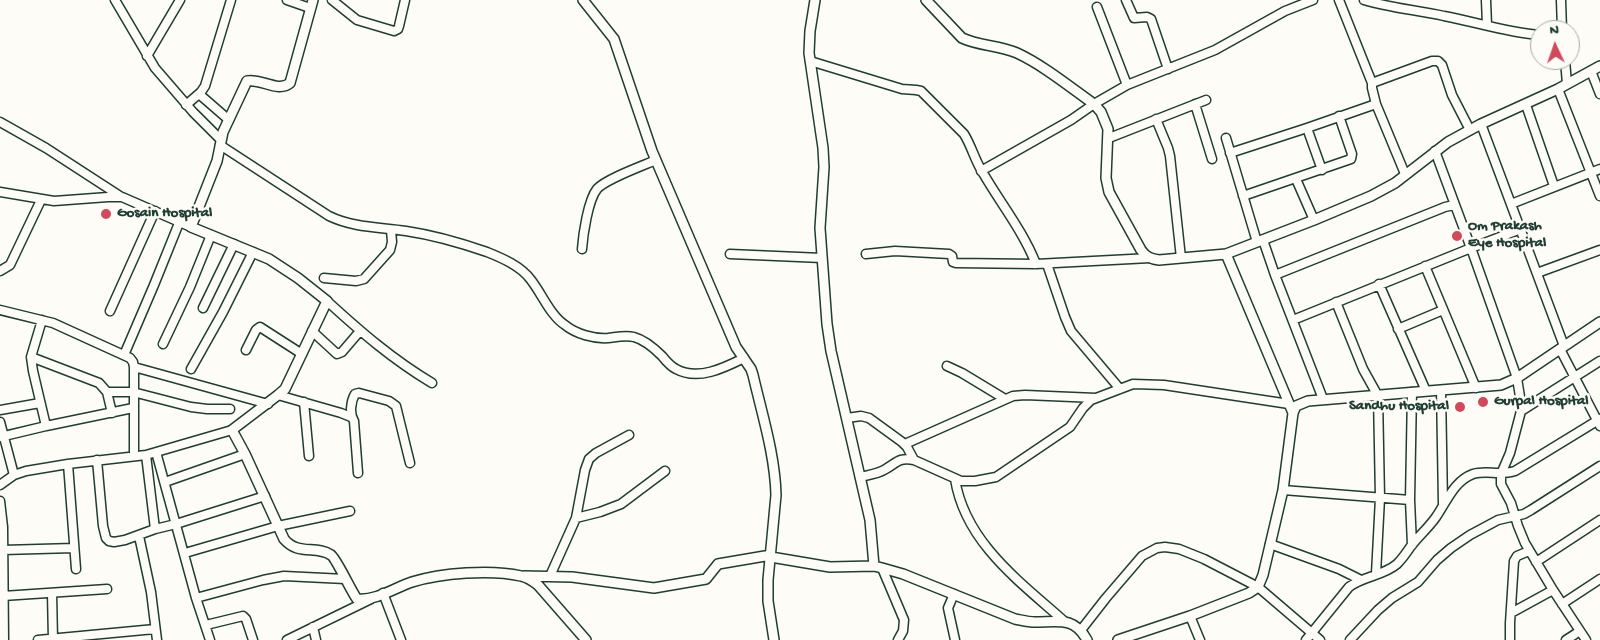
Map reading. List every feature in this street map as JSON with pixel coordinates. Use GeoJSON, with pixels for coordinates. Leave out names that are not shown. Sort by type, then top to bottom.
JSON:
{"type":"FeatureCollection","features":[{"type":"Feature","properties":{"kind":"street"},"geometry":{"type":"LineString","coordinates":[[115,0],[155,68],[220,142],[329,216],[341,222],[358,226],[417,233],[449,240],[498,257],[524,272],[556,316],[570,329],[591,336],[606,338],[625,336],[640,339],[679,371],[707,373],[719,370],[744,358]]}},
{"type":"Feature","properties":{"kind":"street"},"geometry":{"type":"LineString","coordinates":[[148,56],[180,0]]}},
{"type":"Feature","properties":{"kind":"street"},"geometry":{"type":"LineString","coordinates":[[186,105],[205,86],[231,0]]}},
{"type":"Feature","properties":{"kind":"street"},"geometry":{"type":"LineString","coordinates":[[191,227],[217,161],[220,142],[247,81],[252,80],[282,87],[290,83],[311,4],[287,0]]}},
{"type":"Feature","properties":{"kind":"street"},"geometry":{"type":"LineString","coordinates":[[332,0],[358,20],[394,31],[398,29],[405,0]]}},
{"type":"Feature","properties":{"kind":"street"},"geometry":{"type":"LineString","coordinates":[[583,0],[614,39],[656,160],[734,342],[753,375],[774,473],[776,495],[768,596],[774,640]]}},
{"type":"Feature","properties":{"kind":"street"},"geometry":{"type":"LineString","coordinates":[[815,0],[810,31],[810,60],[823,148],[824,167],[820,228],[828,336],[870,520],[878,567],[904,620],[903,631],[898,640]]}},
{"type":"Feature","properties":{"kind":"street"},"geometry":{"type":"LineString","coordinates":[[926,0],[962,38],[1018,53],[1030,59],[1094,104],[1105,120],[1109,138],[1106,178],[1108,192],[1141,250],[1150,258]]}},
{"type":"Feature","properties":{"kind":"street"},"geometry":{"type":"LineString","coordinates":[[1126,0],[1134,18],[1149,17],[1151,19],[1168,68]]}},
{"type":"Feature","properties":{"kind":"street"},"geometry":{"type":"LineString","coordinates":[[982,171],[1127,86],[1214,50],[1285,11],[1313,0]]}},
{"type":"Feature","properties":{"kind":"street"},"geometry":{"type":"LineString","coordinates":[[1339,0],[1372,83],[1376,104],[1405,174]]}},
{"type":"Feature","properties":{"kind":"street"},"geometry":{"type":"LineString","coordinates":[[1364,0],[1387,7],[1442,15],[1530,34]]}},
{"type":"Feature","properties":{"kind":"street"},"geometry":{"type":"LineString","coordinates":[[1486,0],[1487,25]]}},
{"type":"Feature","properties":{"kind":"street"},"geometry":{"type":"LineString","coordinates":[[1561,0],[1562,20]]}},
{"type":"Feature","properties":{"kind":"street"},"geometry":{"type":"LineString","coordinates":[[1098,7],[1127,86]]}},
{"type":"Feature","properties":{"kind":"street"},"geometry":{"type":"LineString","coordinates":[[810,60],[902,90],[921,92],[964,134],[982,171],[1025,239],[1036,264]]}},
{"type":"Feature","properties":{"kind":"street"},"geometry":{"type":"LineString","coordinates":[[1372,83],[1438,60],[1442,65],[1452,95],[1470,130]]}},
{"type":"Feature","properties":{"kind":"street"},"geometry":{"type":"LineString","coordinates":[[866,254],[900,251],[950,254],[953,262],[956,263],[1046,264],[1150,258],[1159,260],[1226,254],[1314,220],[1385,189],[1448,142],[1481,124],[1558,89],[1600,66]]}},
{"type":"Feature","properties":{"kind":"street"},"geometry":{"type":"LineString","coordinates":[[1566,70],[1567,84]]}},
{"type":"Feature","properties":{"kind":"street"},"geometry":{"type":"LineString","coordinates":[[1591,71],[1600,94]]}},
{"type":"Feature","properties":{"kind":"street"},"geometry":{"type":"LineString","coordinates":[[1558,89],[1600,196]]}},
{"type":"Feature","properties":{"kind":"street"},"geometry":{"type":"LineString","coordinates":[[199,94],[229,120]]}},
{"type":"Feature","properties":{"kind":"street"},"geometry":{"type":"LineString","coordinates":[[1109,138],[1206,100]]}},
{"type":"Feature","properties":{"kind":"street"},"geometry":{"type":"LineString","coordinates":[[1196,104],[1212,158]]}},
{"type":"Feature","properties":{"kind":"street"},"geometry":{"type":"LineString","coordinates":[[1230,153],[1376,104]]}},
{"type":"Feature","properties":{"kind":"street"},"geometry":{"type":"LineString","coordinates":[[1526,105],[1554,186]]}},
{"type":"Feature","properties":{"kind":"street"},"geometry":{"type":"LineString","coordinates":[[1243,196],[1348,161],[1352,156],[1339,116]]}},
{"type":"Feature","properties":{"kind":"street"},"geometry":{"type":"LineString","coordinates":[[1156,119],[1170,156],[1181,258]]}},
{"type":"Feature","properties":{"kind":"street"},"geometry":{"type":"LineString","coordinates":[[0,122],[46,148],[122,197],[269,258],[327,301],[393,358],[432,383]]}},
{"type":"Feature","properties":{"kind":"street"},"geometry":{"type":"LineString","coordinates":[[1306,640],[1344,592],[1353,584],[1394,566],[1433,521],[1454,489],[1467,477],[1481,472],[1501,474],[1515,471],[1599,422],[1574,378],[1562,348],[1537,273],[1481,124]]}},
{"type":"Feature","properties":{"kind":"street"},"geometry":{"type":"LineString","coordinates":[[1307,128],[1322,170]]}},
{"type":"Feature","properties":{"kind":"street"},"geometry":{"type":"LineString","coordinates":[[1226,138],[1243,196],[1323,399]]}},
{"type":"Feature","properties":{"kind":"street"},"geometry":{"type":"LineString","coordinates":[[1434,151],[1517,378],[1521,411],[1510,453],[1501,474],[1501,484],[1508,496],[1529,551],[1586,640]]}},
{"type":"Feature","properties":{"kind":"street"},"geometry":{"type":"LineString","coordinates":[[582,249],[584,227],[594,194],[598,188],[619,176],[656,160]]}},
{"type":"Feature","properties":{"kind":"street"},"geometry":{"type":"LineString","coordinates":[[1511,204],[1600,169]]}},
{"type":"Feature","properties":{"kind":"street"},"geometry":{"type":"LineString","coordinates":[[1296,179],[1314,220]]}},
{"type":"Feature","properties":{"kind":"street"},"geometry":{"type":"LineString","coordinates":[[0,192],[41,200],[63,201],[122,197]]}},
{"type":"Feature","properties":{"kind":"street"},"geometry":{"type":"LineString","coordinates":[[0,271],[10,265],[41,200]]}},
{"type":"Feature","properties":{"kind":"street"},"geometry":{"type":"LineString","coordinates":[[1275,275],[1454,205]]}},
{"type":"Feature","properties":{"kind":"street"},"geometry":{"type":"LineString","coordinates":[[110,312],[155,211]]}},
{"type":"Feature","properties":{"kind":"street"},"geometry":{"type":"LineString","coordinates":[[124,355],[179,222]]}},
{"type":"Feature","properties":{"kind":"street"},"geometry":{"type":"LineString","coordinates":[[1293,320],[1379,284],[1521,229]]}},
{"type":"Feature","properties":{"kind":"street"},"geometry":{"type":"LineString","coordinates":[[324,278],[356,281],[364,279],[390,250],[392,242],[391,230]]}},
{"type":"Feature","properties":{"kind":"street"},"geometry":{"type":"LineString","coordinates":[[163,344],[190,287],[211,235]]}},
{"type":"Feature","properties":{"kind":"street"},"geometry":{"type":"LineString","coordinates":[[203,308],[234,244]]}},
{"type":"Feature","properties":{"kind":"street"},"geometry":{"type":"LineString","coordinates":[[1537,273],[1600,250]]}},
{"type":"Feature","properties":{"kind":"street"},"geometry":{"type":"LineString","coordinates":[[191,369],[223,312],[253,252]]}},
{"type":"Feature","properties":{"kind":"street"},"geometry":{"type":"LineString","coordinates":[[730,254],[822,258]]}},
{"type":"Feature","properties":{"kind":"street"},"geometry":{"type":"LineString","coordinates":[[1118,640],[1190,616],[1249,593],[1258,587],[1263,575],[1283,490],[1291,408],[1226,254]]}},
{"type":"Feature","properties":{"kind":"street"},"geometry":{"type":"LineString","coordinates":[[1046,264],[1071,331],[1120,389]]}},
{"type":"Feature","properties":{"kind":"street"},"geometry":{"type":"LineString","coordinates":[[1425,266],[1476,388]]}},
{"type":"Feature","properties":{"kind":"street"},"geometry":{"type":"LineString","coordinates":[[1379,284],[1426,391]]}},
{"type":"Feature","properties":{"kind":"street"},"geometry":{"type":"LineString","coordinates":[[0,485],[14,474],[26,471],[97,460],[146,455],[232,430],[285,389],[327,301]]}},
{"type":"Feature","properties":{"kind":"street"},"geometry":{"type":"LineString","coordinates":[[1336,302],[1363,369],[1378,396],[1380,498],[1376,574]]}},
{"type":"Feature","properties":{"kind":"street"},"geometry":{"type":"LineString","coordinates":[[0,310],[42,320],[130,358],[134,367],[134,456]]}},
{"type":"Feature","properties":{"kind":"street"},"geometry":{"type":"LineString","coordinates":[[1398,329],[1443,310]]}},
{"type":"Feature","properties":{"kind":"street"},"geometry":{"type":"LineString","coordinates":[[42,320],[31,357],[46,426]]}},
{"type":"Feature","properties":{"kind":"street"},"geometry":{"type":"LineString","coordinates":[[905,444],[1013,396],[1096,398],[1133,384],[1164,385],[1291,408],[1301,403],[1323,399],[1501,385],[1517,378],[1600,322]]}},
{"type":"Feature","properties":{"kind":"street"},"geometry":{"type":"LineString","coordinates":[[246,350],[256,330],[260,327],[302,354]]}},
{"type":"Feature","properties":{"kind":"street"},"geometry":{"type":"LineString","coordinates":[[312,331],[337,354],[342,352],[360,331]]}},
{"type":"Feature","properties":{"kind":"street"},"geometry":{"type":"LineString","coordinates":[[31,357],[99,383],[107,392],[112,413]]}},
{"type":"Feature","properties":{"kind":"street"},"geometry":{"type":"LineString","coordinates":[[1521,411],[1600,361]]}},
{"type":"Feature","properties":{"kind":"street"},"geometry":{"type":"LineString","coordinates":[[947,366],[1006,399]]}},
{"type":"Feature","properties":{"kind":"street"},"geometry":{"type":"LineString","coordinates":[[134,367],[268,404]]}},
{"type":"Feature","properties":{"kind":"street"},"geometry":{"type":"LineString","coordinates":[[1441,390],[1443,506]]}},
{"type":"Feature","properties":{"kind":"street"},"geometry":{"type":"LineString","coordinates":[[107,392],[134,392],[191,407],[230,409]]}},
{"type":"Feature","properties":{"kind":"street"},"geometry":{"type":"LineString","coordinates":[[1412,392],[1410,500],[1412,545]]}},
{"type":"Feature","properties":{"kind":"street"},"geometry":{"type":"LineString","coordinates":[[358,474],[354,421],[351,417],[352,400],[355,394],[359,393],[393,403],[397,410],[410,463]]}},
{"type":"Feature","properties":{"kind":"street"},"geometry":{"type":"LineString","coordinates":[[278,395],[351,417]]}},
{"type":"Feature","properties":{"kind":"street"},"geometry":{"type":"LineString","coordinates":[[860,477],[885,469],[897,460],[902,459],[914,460],[955,479],[967,482],[996,477],[1070,427],[1084,408],[1096,398]]}},
{"type":"Feature","properties":{"kind":"street"},"geometry":{"type":"LineString","coordinates":[[304,402],[310,456]]}},
{"type":"Feature","properties":{"kind":"street"},"geometry":{"type":"LineString","coordinates":[[0,410],[40,403]]}},
{"type":"Feature","properties":{"kind":"street"},"geometry":{"type":"LineString","coordinates":[[2,437],[133,408]]}},
{"type":"Feature","properties":{"kind":"street"},"geometry":{"type":"LineString","coordinates":[[846,418],[861,416],[870,418],[905,444],[914,460]]}},
{"type":"Feature","properties":{"kind":"street"},"geometry":{"type":"LineString","coordinates":[[0,422],[2,437],[14,474]]}},
{"type":"Feature","properties":{"kind":"street"},"geometry":{"type":"LineString","coordinates":[[232,430],[278,526],[289,544],[295,548],[325,552],[334,557],[357,599],[380,595]]}},
{"type":"Feature","properties":{"kind":"street"},"geometry":{"type":"LineString","coordinates":[[550,576],[576,518],[589,459],[596,453],[629,435]]}},
{"type":"Feature","properties":{"kind":"street"},"geometry":{"type":"LineString","coordinates":[[156,452],[196,598],[210,640]]}},
{"type":"Feature","properties":{"kind":"street"},"geometry":{"type":"LineString","coordinates":[[165,482],[245,454]]}},
{"type":"Feature","properties":{"kind":"street"},"geometry":{"type":"LineString","coordinates":[[146,455],[155,529]]}},
{"type":"Feature","properties":{"kind":"street"},"geometry":{"type":"LineString","coordinates":[[97,460],[103,526],[106,538],[109,541],[114,542],[138,536],[155,529],[265,496]]}},
{"type":"Feature","properties":{"kind":"street"},"geometry":{"type":"LineString","coordinates":[[68,464],[76,569]]}},
{"type":"Feature","properties":{"kind":"street"},"geometry":{"type":"LineString","coordinates":[[1350,640],[1378,610],[1392,598],[1418,582],[1437,560],[1451,548],[1483,527],[1498,520],[1531,510],[1600,466]]}},
{"type":"Feature","properties":{"kind":"street"},"geometry":{"type":"LineString","coordinates":[[576,518],[622,504],[665,471]]}},
{"type":"Feature","properties":{"kind":"street"},"geometry":{"type":"LineString","coordinates":[[955,479],[957,493],[964,510],[985,546],[1009,571],[1064,621],[1081,630],[1086,640]]}},
{"type":"Feature","properties":{"kind":"street"},"geometry":{"type":"LineString","coordinates":[[1283,490],[1410,500]]}},
{"type":"Feature","properties":{"kind":"street"},"geometry":{"type":"LineString","coordinates":[[0,501],[3,527],[4,640]]}},
{"type":"Feature","properties":{"kind":"street"},"geometry":{"type":"LineString","coordinates":[[185,553],[278,526],[350,511]]}},
{"type":"Feature","properties":{"kind":"street"},"geometry":{"type":"LineString","coordinates":[[1536,562],[1600,520]]}},
{"type":"Feature","properties":{"kind":"street"},"geometry":{"type":"LineString","coordinates":[[138,536],[151,592],[157,640]]}},
{"type":"Feature","properties":{"kind":"street"},"geometry":{"type":"LineString","coordinates":[[1270,544],[1339,569],[1361,580]]}},
{"type":"Feature","properties":{"kind":"street"},"geometry":{"type":"LineString","coordinates":[[1081,630],[1142,556],[1157,548],[1165,547],[1179,549],[1198,556],[1258,587],[1320,640]]}},
{"type":"Feature","properties":{"kind":"street"},"geometry":{"type":"LineString","coordinates":[[3,550],[74,548]]}},
{"type":"Feature","properties":{"kind":"street"},"geometry":{"type":"LineString","coordinates":[[1510,640],[1514,560],[1517,556],[1529,551]]}},
{"type":"Feature","properties":{"kind":"street"},"geometry":{"type":"LineString","coordinates":[[288,640],[380,595],[413,582],[448,575],[489,573],[572,577],[654,588],[706,579],[716,566],[721,563],[759,557],[770,557],[830,567],[878,567],[903,574],[1015,619],[1035,622],[1064,621]]}},
{"type":"Feature","properties":{"kind":"street"},"geometry":{"type":"LineString","coordinates":[[196,598],[284,576],[345,579]]}},
{"type":"Feature","properties":{"kind":"street"},"geometry":{"type":"LineString","coordinates":[[521,576],[538,585],[586,640]]}},
{"type":"Feature","properties":{"kind":"street"},"geometry":{"type":"LineString","coordinates":[[1562,604],[1600,579]]}},
{"type":"Feature","properties":{"kind":"street"},"geometry":{"type":"LineString","coordinates":[[3,596],[107,589]]}},
{"type":"Feature","properties":{"kind":"street"},"geometry":{"type":"LineString","coordinates":[[1511,613],[1553,590]]}},
{"type":"Feature","properties":{"kind":"street"},"geometry":{"type":"LineString","coordinates":[[52,593],[53,640]]}},
{"type":"Feature","properties":{"kind":"street"},"geometry":{"type":"LineString","coordinates":[[954,594],[948,608],[955,640]]}},
{"type":"Feature","properties":{"kind":"street"},"geometry":{"type":"LineString","coordinates":[[380,595],[401,640]]}},
{"type":"Feature","properties":{"kind":"street"},"geometry":{"type":"LineString","coordinates":[[206,625],[243,616],[246,619],[253,640]]}},
{"type":"Feature","properties":{"kind":"street"},"geometry":{"type":"LineString","coordinates":[[1190,616],[1200,640]]}},
{"type":"Feature","properties":{"kind":"street"},"geometry":{"type":"LineString","coordinates":[[313,627],[316,640]]}},
{"type":"Feature","properties":{"kind":"street"},"geometry":{"type":"LineString","coordinates":[[38,640],[155,629]]}},
{"type":"Feature","properties":{"kind":"street"},"geometry":{"type":"LineString","coordinates":[[1566,640],[1580,631]]}},
{"type":"Feature","properties":{"kind":"place","name":"Gosain Hospital"},"geometry":{"type":"Point","coordinates":[106,214]}},
{"type":"Feature","properties":{"kind":"place","name":"Om Prakash Eye Hospital"},"geometry":{"type":"Point","coordinates":[1457,236]}},
{"type":"Feature","properties":{"kind":"place","name":"Gurpal Hospital"},"geometry":{"type":"Point","coordinates":[1483,402]}},
{"type":"Feature","properties":{"kind":"place","name":"Sandhu Hospital"},"geometry":{"type":"Point","coordinates":[1460,407]}}]}
